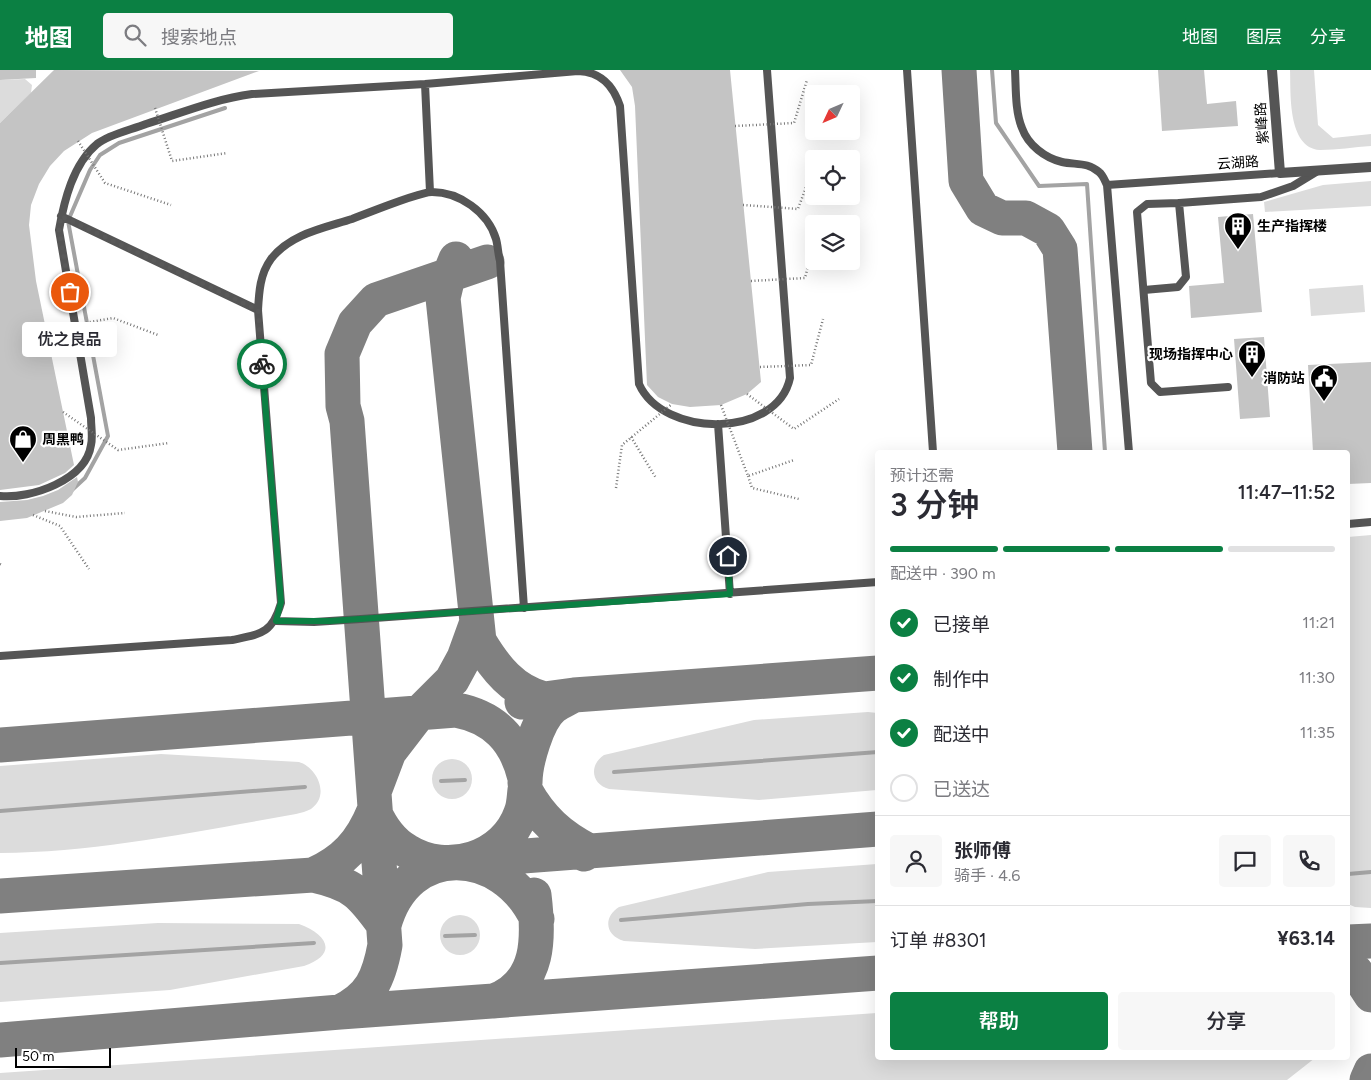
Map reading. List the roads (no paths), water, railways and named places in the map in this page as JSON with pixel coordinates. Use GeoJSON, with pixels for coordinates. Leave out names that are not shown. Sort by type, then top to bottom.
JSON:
{"type":"FeatureCollection","features":[{"type":"Feature","properties":{"kind":"street","name":"紫峰路"},"geometry":{"type":"LineString","coordinates":[[1272,70],[1280,174]]}},
{"type":"Feature","properties":{"kind":"street","name":"云湖路"},"geometry":{"type":"LineString","coordinates":[[1280,174],[1371,167]]}},
{"type":"Feature","properties":{"kind":"lane"},"geometry":{"type":"LineString","coordinates":[[0,496],[10,497],[36,492],[59,484],[82,466],[91,446],[91,418],[59,230],[64,202],[81,162],[97,144],[118,134],[226,98],[578,71],[590,72],[605,80],[615,91],[620,106],[639,384],[644,396],[656,408],[674,417],[692,422],[718,424],[745,421],[775,405],[788,389],[790,378],[768,70]]}},
{"type":"Feature","properties":{"kind":"lane"},"geometry":{"type":"LineString","coordinates":[[907,70],[933,450]]}},
{"type":"Feature","properties":{"kind":"lane"},"geometry":{"type":"LineString","coordinates":[[1015,70],[1022,129],[1033,145],[1046,157],[1062,162],[1087,164],[1100,173],[1107,185],[1129,450]]}},
{"type":"Feature","properties":{"kind":"lane"},"geometry":{"type":"LineString","coordinates":[[425,84],[430,192]]}},
{"type":"Feature","properties":{"kind":"lane"},"geometry":{"type":"LineString","coordinates":[[1228,387],[1160,392],[1152,383],[1138,212],[1147,204],[1261,197],[1293,186],[1318,171]]}},
{"type":"Feature","properties":{"kind":"lane","name":"云湖路"},"geometry":{"type":"LineString","coordinates":[[1107,185],[1280,174]]}},
{"type":"Feature","properties":{"kind":"lane"},"geometry":{"type":"LineString","coordinates":[[0,656],[232,640],[260,634],[276,621],[281,602],[258,310],[260,285],[264,271],[271,259],[292,240],[306,233],[430,192],[457,198],[471,205],[483,214],[496,238],[524,608]]}},
{"type":"Feature","properties":{"kind":"lane"},"geometry":{"type":"LineString","coordinates":[[1144,290],[1178,286],[1186,277],[1180,202]]}},
{"type":"Feature","properties":{"kind":"lane"},"geometry":{"type":"LineString","coordinates":[[61,216],[258,310]]}},
{"type":"Feature","properties":{"kind":"lane"},"geometry":{"type":"LineString","coordinates":[[718,424],[730,594]]}},
{"type":"Feature","properties":{"kind":"lane"},"geometry":{"type":"LineString","coordinates":[[1350,524],[1371,522]]}},
{"type":"Feature","properties":{"kind":"lane"},"geometry":{"type":"LineString","coordinates":[[276,621],[314,622],[875,582]]}},
{"type":"Feature","properties":{"kind":"waterway"},"geometry":{"type":"LineString","coordinates":[[992,70],[996,123],[1039,186],[1087,184],[1105,450]]}},
{"type":"Feature","properties":{"kind":"waterway"},"geometry":{"type":"LineString","coordinates":[[72,490],[85,478],[108,436],[68,221],[90,170],[100,155],[119,143],[225,108]]}},
{"type":"Feature","properties":{"kind":"waterway"},"geometry":{"type":"LineString","coordinates":[[614,772],[875,752]]}},
{"type":"Feature","properties":{"kind":"waterway"},"geometry":{"type":"LineString","coordinates":[[441,781],[465,780]]}},
{"type":"Feature","properties":{"kind":"waterway"},"geometry":{"type":"LineString","coordinates":[[0,811],[305,787]]}},
{"type":"Feature","properties":{"kind":"waterway"},"geometry":{"type":"LineString","coordinates":[[1350,874],[1371,872]]}},
{"type":"Feature","properties":{"kind":"waterway"},"geometry":{"type":"LineString","coordinates":[[621,920],[808,904],[875,901]]}},
{"type":"Feature","properties":{"kind":"waterway"},"geometry":{"type":"LineString","coordinates":[[445,936],[475,935]]}},
{"type":"Feature","properties":{"kind":"waterway"},"geometry":{"type":"LineString","coordinates":[[0,963],[314,943]]}},
{"type":"Feature","properties":{"kind":"place","name":"生产指挥楼"},"geometry":{"type":"Point","coordinates":[1238,250]}},
{"type":"Feature","properties":{"kind":"place","name":"优之良品"},"geometry":{"type":"Point","coordinates":[70,292]}},
{"type":"Feature","properties":{"kind":"place","name":"现场指挥中心"},"geometry":{"type":"Point","coordinates":[1252,378]}},
{"type":"Feature","properties":{"kind":"place","name":"消防站"},"geometry":{"type":"Point","coordinates":[1324,402]}},
{"type":"Feature","properties":{"kind":"place","name":"周黑鸭"},"geometry":{"type":"Point","coordinates":[23,463]}}]}
